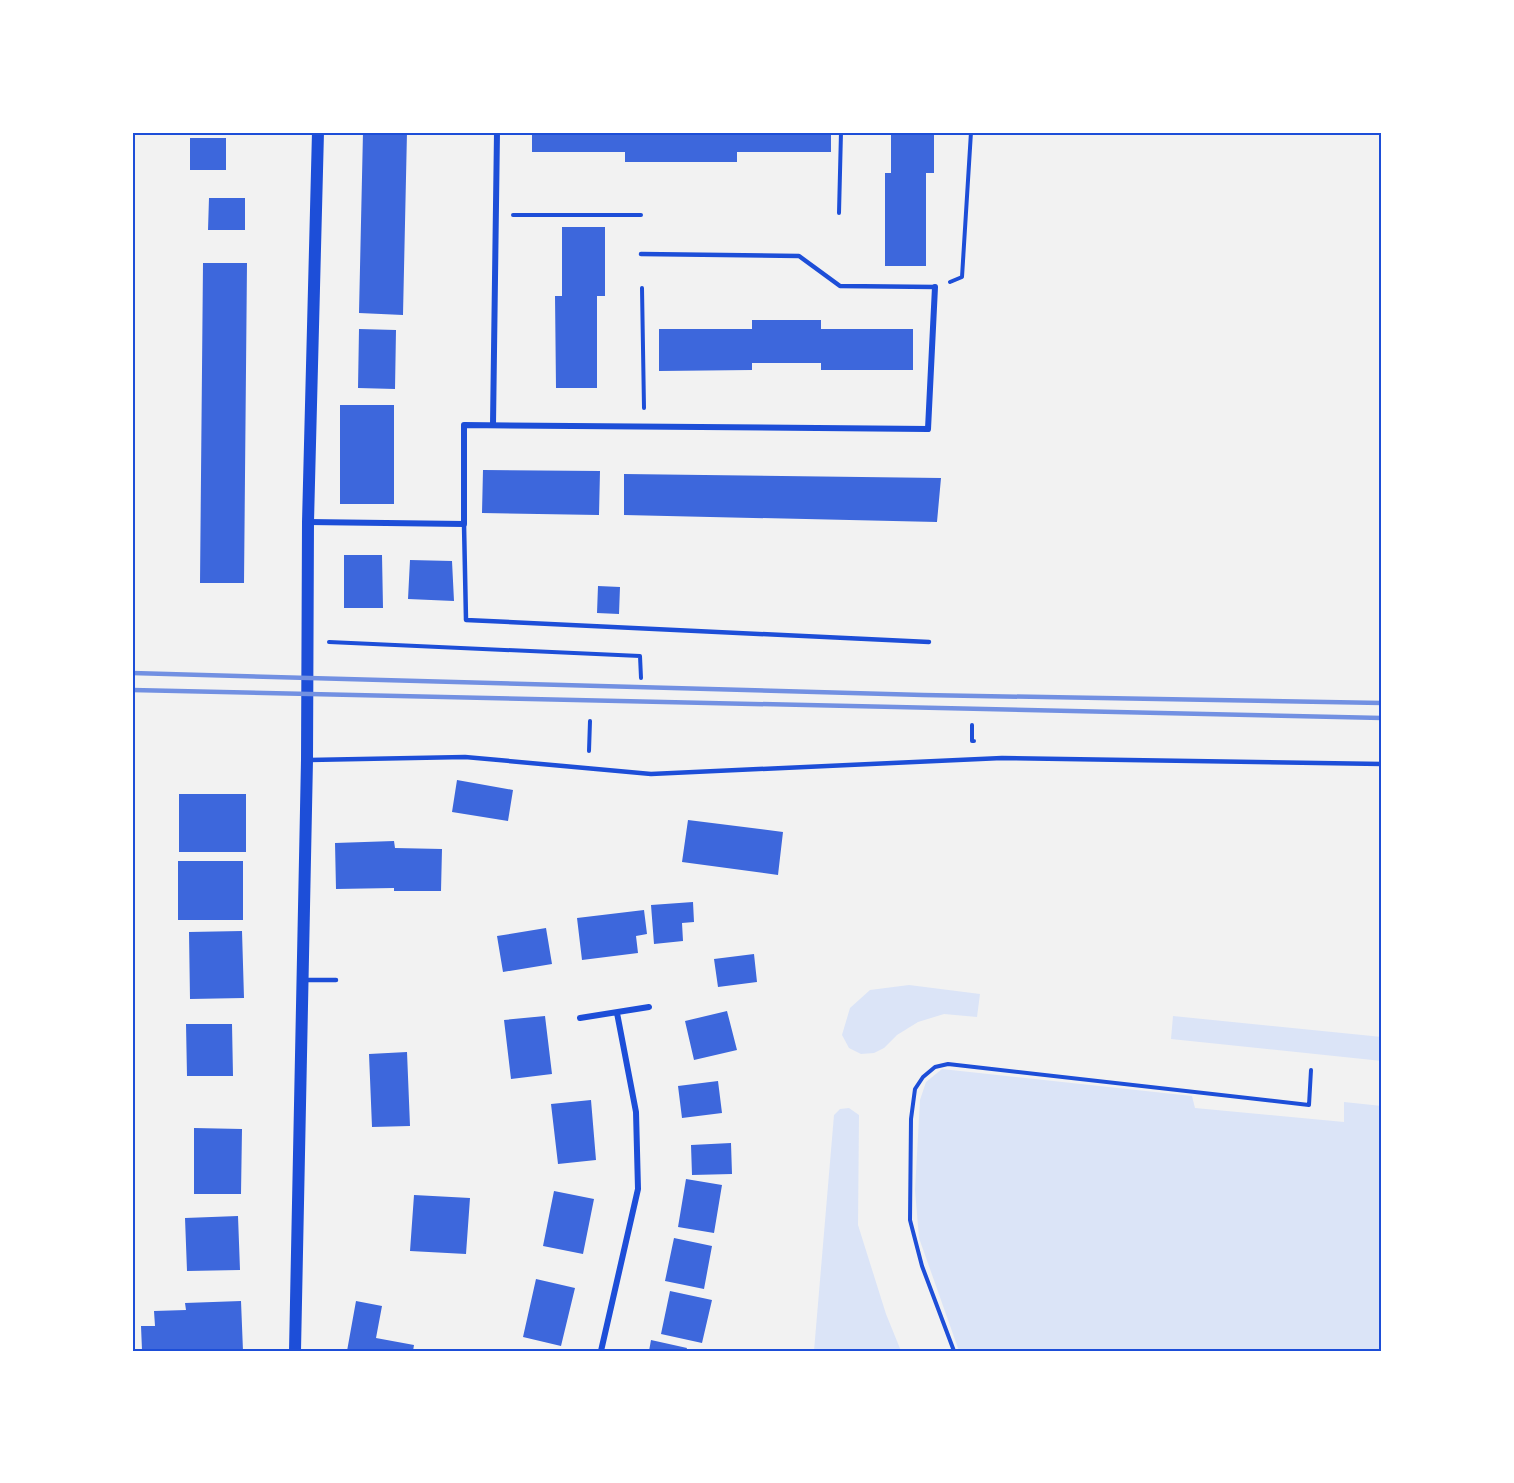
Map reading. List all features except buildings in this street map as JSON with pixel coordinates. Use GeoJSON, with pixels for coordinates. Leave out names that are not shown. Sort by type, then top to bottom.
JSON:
{"type":"FeatureCollection","features":[{"type":"Feature","properties":{"kind":"main road"},"geometry":{"type":"LineString","coordinates":[[295,1351],[307,760],[308,522],[318,132]]}},
{"type":"Feature","properties":{"kind":"street"},"geometry":{"type":"LineString","coordinates":[[494,425],[497,132]]}},
{"type":"Feature","properties":{"kind":"street"},"geometry":{"type":"LineString","coordinates":[[308,522],[464,524],[464,425],[928,429],[935,287]]}},
{"type":"Feature","properties":{"kind":"street"},"geometry":{"type":"LineString","coordinates":[[580,1018],[649,1007]]}},
{"type":"Feature","properties":{"kind":"street"},"geometry":{"type":"LineString","coordinates":[[601,1351],[638,1189],[636,1112],[617,1012]]}},
{"type":"Feature","properties":{"kind":"lane"},"geometry":{"type":"LineString","coordinates":[[641,254],[799,256],[840,286],[935,287]]}},
{"type":"Feature","properties":{"kind":"lane"},"geometry":{"type":"LineString","coordinates":[[464,524],[466,620],[929,642]]}},
{"type":"Feature","properties":{"kind":"lane"},"geometry":{"type":"LineString","coordinates":[[307,760],[465,757],[651,774],[1002,758],[1382,764]]}},
{"type":"Feature","properties":{"kind":"lane"},"geometry":{"type":"LineString","coordinates":[[303,980],[336,980]]}},
{"type":"Feature","properties":{"kind":"path"},"geometry":{"type":"LineString","coordinates":[[839,213],[841,132]]}},
{"type":"Feature","properties":{"kind":"path"},"geometry":{"type":"LineString","coordinates":[[935,287],[962,277],[971,132]]}},
{"type":"Feature","properties":{"kind":"path"},"geometry":{"type":"LineString","coordinates":[[496,215],[641,215]]}},
{"type":"Feature","properties":{"kind":"path"},"geometry":{"type":"LineString","coordinates":[[642,288],[644,426]]}},
{"type":"Feature","properties":{"kind":"path"},"geometry":{"type":"LineString","coordinates":[[308,642],[639,656],[641,678]]}},
{"type":"Feature","properties":{"kind":"path"},"geometry":{"type":"LineString","coordinates":[[972,725],[972,741]]}},
{"type":"Feature","properties":{"kind":"path"},"geometry":{"type":"LineString","coordinates":[[954,1351],[922,1266],[910,1220],[911,1119],[915,1089],[923,1077],[935,1067],[948,1064],[1309,1105],[1311,1070]]}},
{"type":"Feature","properties":{"kind":"shaded area"},"geometry":{"type":"Polygon","coordinates":[[[909,985],[980,994],[977,1017],[944,1014],[918,1022],[874,1053],[861,1054],[849,1048],[842,1035],[850,1008],[870,990],[909,985]]]}},
{"type":"Feature","properties":{"kind":"shaded area"},"geometry":{"type":"Polygon","coordinates":[[[1173,1016],[1382,1037],[1382,1061],[1171,1039],[1173,1016]]]}},
{"type":"Feature","properties":{"kind":"shaded area"},"geometry":{"type":"Polygon","coordinates":[[[942,1069],[1192,1096],[1195,1108],[1344,1122],[1344,1102],[1382,1106],[1382,1351],[959,1351],[919,1238],[915,1190],[920,1100],[926,1082],[942,1069]]]}},
{"type":"Feature","properties":{"kind":"shaded area"},"geometry":{"type":"Polygon","coordinates":[[[849,1108],[859,1115],[858,1225],[886,1314],[901,1351],[814,1351],[834,1115],[840,1109],[849,1108]]]}},
{"type":"Feature","properties":{"kind":"railway"},"geometry":{"type":"LineString","coordinates":[[132,673],[923,695],[1382,703]]}},
{"type":"Feature","properties":{"kind":"railway"},"geometry":{"type":"LineString","coordinates":[[132,690],[1382,718]]}}]}
